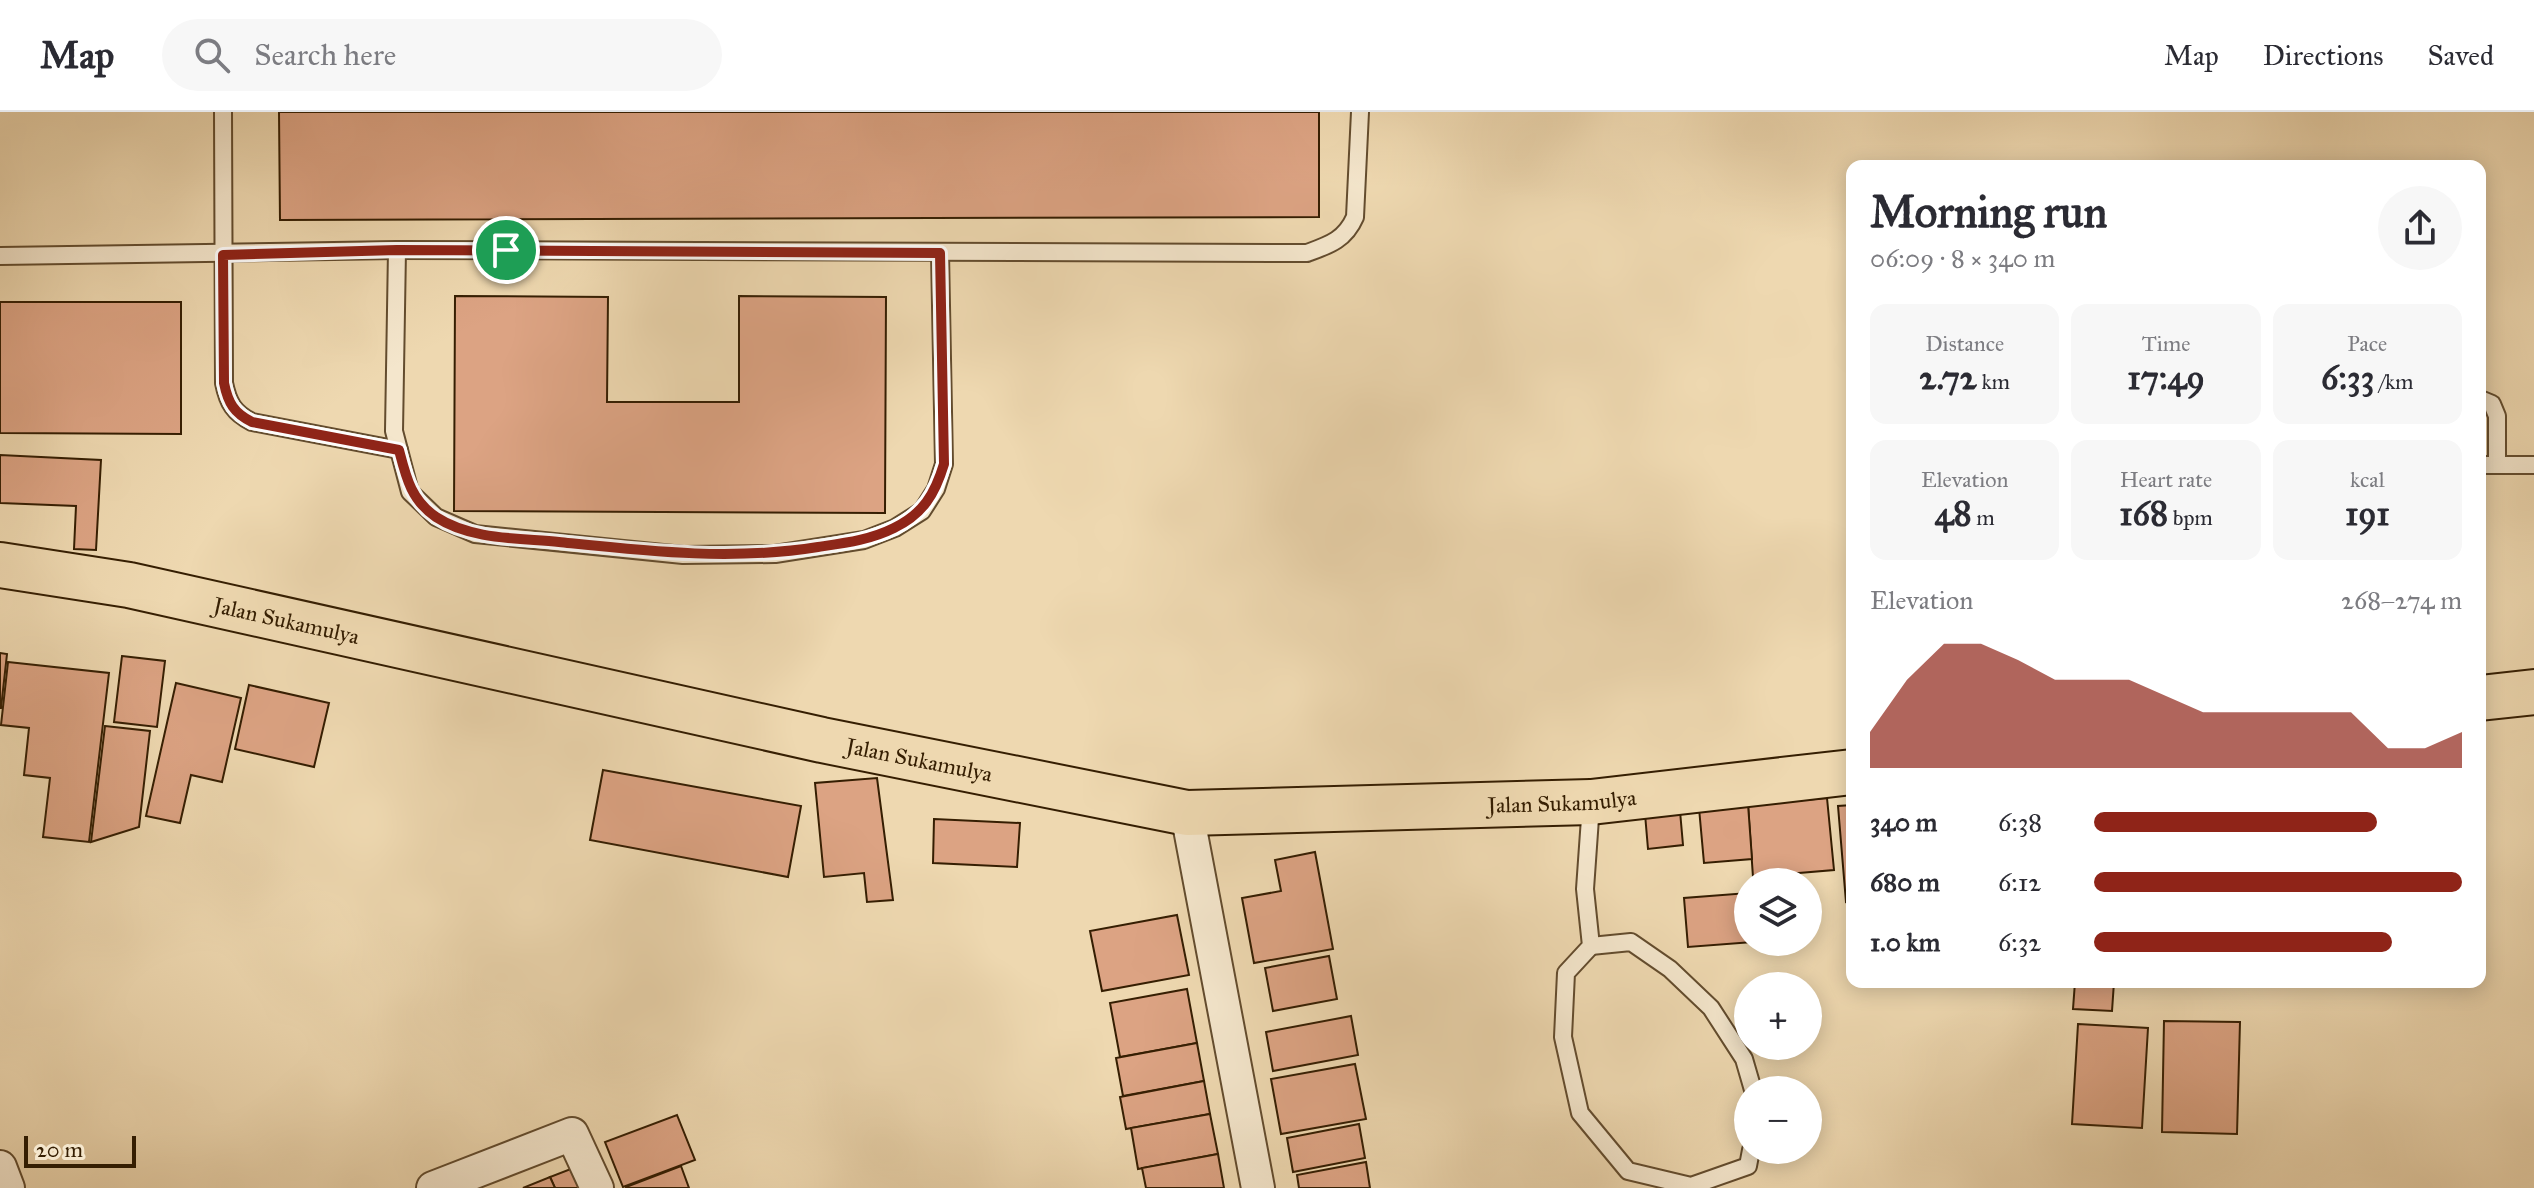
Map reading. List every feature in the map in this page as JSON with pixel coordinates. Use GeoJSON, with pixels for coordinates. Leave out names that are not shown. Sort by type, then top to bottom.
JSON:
{"type":"FeatureCollection","features":[{"type":"Feature","properties":{"kind":"main road","name":"Jalan Sukamulya"},"geometry":{"type":"LineString","coordinates":[[0,565],[129,585],[822,740],[1187,813],[1591,802],[1846,773]]}},
{"type":"Feature","properties":{"kind":"main road"},"geometry":{"type":"LineString","coordinates":[[2486,697],[2534,692]]}},
{"type":"Feature","properties":{"kind":"street"},"geometry":{"type":"LineString","coordinates":[[1187,813],[1258,1188]]}},
{"type":"Feature","properties":{"kind":"street"},"geometry":{"type":"LineString","coordinates":[[433,1188],[572,1134],[597,1188]]}},
{"type":"Feature","properties":{"kind":"street"},"geometry":{"type":"LineString","coordinates":[[0,1167],[8,1188]]}},
{"type":"Feature","properties":{"kind":"lane"},"geometry":{"type":"LineString","coordinates":[[223,112],[224,383],[228,402],[238,415],[252,422],[399,450]]}},
{"type":"Feature","properties":{"kind":"lane"},"geometry":{"type":"LineString","coordinates":[[0,256],[397,250],[1307,253],[1341,238],[1355,217],[1360,112]]}},
{"type":"Feature","properties":{"kind":"lane"},"geometry":{"type":"LineString","coordinates":[[397,250],[394,431],[410,492],[436,517],[475,534],[683,555],[775,554],[864,540],[895,528],[922,511],[936,489],[944,464],[940,253]]}},
{"type":"Feature","properties":{"kind":"lane"},"geometry":{"type":"LineString","coordinates":[[2486,402],[2492,404],[2497,416],[2489,465],[2534,465]]}},
{"type":"Feature","properties":{"kind":"lane"},"geometry":{"type":"LineString","coordinates":[[1591,802],[1585,849],[1591,946]]}},
{"type":"Feature","properties":{"kind":"lane"},"geometry":{"type":"LineString","coordinates":[[1748,1164],[1691,1186],[1628,1171],[1580,1113],[1563,1037],[1566,973],[1591,946],[1631,942],[1670,969],[1711,1008],[1744,1059],[1749,1076]]}},
{"type":"Feature","properties":{"kind":"building"},"geometry":{"type":"Polygon","coordinates":[[[279,112],[1319,112],[1319,217],[280,220],[279,112]]]}},
{"type":"Feature","properties":{"kind":"building"},"geometry":{"type":"Polygon","coordinates":[[[455,296],[608,297],[607,402],[739,402],[739,296],[886,297],[885,513],[454,511],[455,296]]]}},
{"type":"Feature","properties":{"kind":"building"},"geometry":{"type":"Polygon","coordinates":[[[0,302],[181,302],[181,434],[0,433],[0,302]]]}},
{"type":"Feature","properties":{"kind":"building"},"geometry":{"type":"Polygon","coordinates":[[[0,455],[101,460],[96,550],[74,549],[76,506],[0,503],[0,455]]]}},
{"type":"Feature","properties":{"kind":"building"},"geometry":{"type":"Polygon","coordinates":[[[0,653],[7,654],[1,708],[0,708],[0,653]]]}},
{"type":"Feature","properties":{"kind":"building"},"geometry":{"type":"Polygon","coordinates":[[[122,656],[165,661],[157,727],[114,722],[122,656]]]}},
{"type":"Feature","properties":{"kind":"building"},"geometry":{"type":"Polygon","coordinates":[[[8,662],[109,673],[89,842],[43,837],[50,778],[24,775],[29,728],[1,725],[8,662]]]}},
{"type":"Feature","properties":{"kind":"building"},"geometry":{"type":"Polygon","coordinates":[[[176,683],[241,698],[222,782],[191,775],[180,823],[146,816],[176,683]]]}},
{"type":"Feature","properties":{"kind":"building"},"geometry":{"type":"Polygon","coordinates":[[[249,685],[329,703],[314,767],[235,749],[249,685]]]}},
{"type":"Feature","properties":{"kind":"building"},"geometry":{"type":"Polygon","coordinates":[[[105,726],[150,731],[139,827],[91,842],[105,726]]]}},
{"type":"Feature","properties":{"kind":"building"},"geometry":{"type":"Polygon","coordinates":[[[603,770],[801,806],[788,877],[590,840],[603,770]]]}},
{"type":"Feature","properties":{"kind":"building"},"geometry":{"type":"Polygon","coordinates":[[[877,778],[893,900],[867,902],[864,873],[824,877],[815,783],[877,778]]]}},
{"type":"Feature","properties":{"kind":"building"},"geometry":{"type":"Polygon","coordinates":[[[1827,798],[1834,870],[1752,868],[1748,805],[1827,798]]]}},
{"type":"Feature","properties":{"kind":"building"},"geometry":{"type":"Polygon","coordinates":[[[1748,804],[1752,859],[1704,863],[1699,808],[1748,804]]]}},
{"type":"Feature","properties":{"kind":"building"},"geometry":{"type":"Polygon","coordinates":[[[1846,805],[1846,902],[1838,806],[1846,805]]]}},
{"type":"Feature","properties":{"kind":"building"},"geometry":{"type":"Polygon","coordinates":[[[1680,811],[1683,845],[1648,849],[1645,814],[1680,811]]]}},
{"type":"Feature","properties":{"kind":"building"},"geometry":{"type":"Polygon","coordinates":[[[934,819],[1020,823],[1017,867],[933,863],[934,819]]]}},
{"type":"Feature","properties":{"kind":"building"},"geometry":{"type":"Polygon","coordinates":[[[1315,852],[1333,949],[1254,963],[1242,898],[1281,891],[1275,860],[1315,852]]]}},
{"type":"Feature","properties":{"kind":"building"},"geometry":{"type":"Polygon","coordinates":[[[1734,894],[1734,943],[1688,947],[1684,898],[1734,894]]]}},
{"type":"Feature","properties":{"kind":"building"},"geometry":{"type":"Polygon","coordinates":[[[1177,915],[1189,975],[1102,991],[1090,931],[1177,915]]]}},
{"type":"Feature","properties":{"kind":"building"},"geometry":{"type":"Polygon","coordinates":[[[1329,956],[1337,999],[1273,1011],[1265,968],[1329,956]]]}},
{"type":"Feature","properties":{"kind":"building"},"geometry":{"type":"Polygon","coordinates":[[[2075,988],[2114,988],[2112,1011],[2073,1009],[2075,988]]]}},
{"type":"Feature","properties":{"kind":"building"},"geometry":{"type":"Polygon","coordinates":[[[1187,989],[1197,1043],[1120,1057],[1110,1003],[1187,989]]]}},
{"type":"Feature","properties":{"kind":"building"},"geometry":{"type":"Polygon","coordinates":[[[1351,1016],[1358,1055],[1273,1071],[1266,1032],[1351,1016]]]}},
{"type":"Feature","properties":{"kind":"building"},"geometry":{"type":"Polygon","coordinates":[[[2164,1021],[2240,1022],[2237,1134],[2162,1132],[2164,1021]]]}},
{"type":"Feature","properties":{"kind":"building"},"geometry":{"type":"Polygon","coordinates":[[[2078,1024],[2148,1028],[2142,1128],[2072,1124],[2078,1024]]]}},
{"type":"Feature","properties":{"kind":"building"},"geometry":{"type":"Polygon","coordinates":[[[1197,1043],[1204,1081],[1123,1096],[1116,1058],[1197,1043]]]}},
{"type":"Feature","properties":{"kind":"building"},"geometry":{"type":"Polygon","coordinates":[[[1355,1064],[1366,1119],[1281,1134],[1271,1079],[1355,1064]]]}},
{"type":"Feature","properties":{"kind":"building"},"geometry":{"type":"Polygon","coordinates":[[[1204,1081],[1210,1114],[1126,1129],[1120,1097],[1204,1081]]]}},
{"type":"Feature","properties":{"kind":"building"},"geometry":{"type":"Polygon","coordinates":[[[1210,1114],[1218,1154],[1138,1169],[1131,1128],[1210,1114]]]}},
{"type":"Feature","properties":{"kind":"building"},"geometry":{"type":"Polygon","coordinates":[[[677,1115],[695,1160],[623,1187],[605,1142],[677,1115]]]}},
{"type":"Feature","properties":{"kind":"building"},"geometry":{"type":"Polygon","coordinates":[[[1359,1124],[1365,1158],[1293,1172],[1287,1138],[1359,1124]]]}},
{"type":"Feature","properties":{"kind":"building"},"geometry":{"type":"Polygon","coordinates":[[[1218,1154],[1224,1188],[1146,1188],[1142,1168],[1218,1154]]]}},
{"type":"Feature","properties":{"kind":"building"},"geometry":{"type":"Polygon","coordinates":[[[1366,1162],[1370,1188],[1299,1188],[1297,1175],[1366,1162]]]}},
{"type":"Feature","properties":{"kind":"building"},"geometry":{"type":"Polygon","coordinates":[[[581,1165],[590,1188],[555,1188],[550,1177],[581,1165]]]}},
{"type":"Feature","properties":{"kind":"building"},"geometry":{"type":"Polygon","coordinates":[[[681,1166],[689,1188],[626,1188],[626,1187],[681,1166]]]}},
{"type":"Feature","properties":{"kind":"building"},"geometry":{"type":"Polygon","coordinates":[[[550,1177],[555,1188],[523,1188],[550,1177]]]}},
{"type":"Feature","properties":{"kind":"route"},"geometry":{"type":"LineString","coordinates":[[506,250],[940,253],[944,464],[936,489],[922,511],[895,528],[864,540],[775,554],[683,555],[475,534],[436,517],[410,492],[399,450],[252,422],[238,415],[228,402],[224,383],[223,255],[506,250]]}}]}
